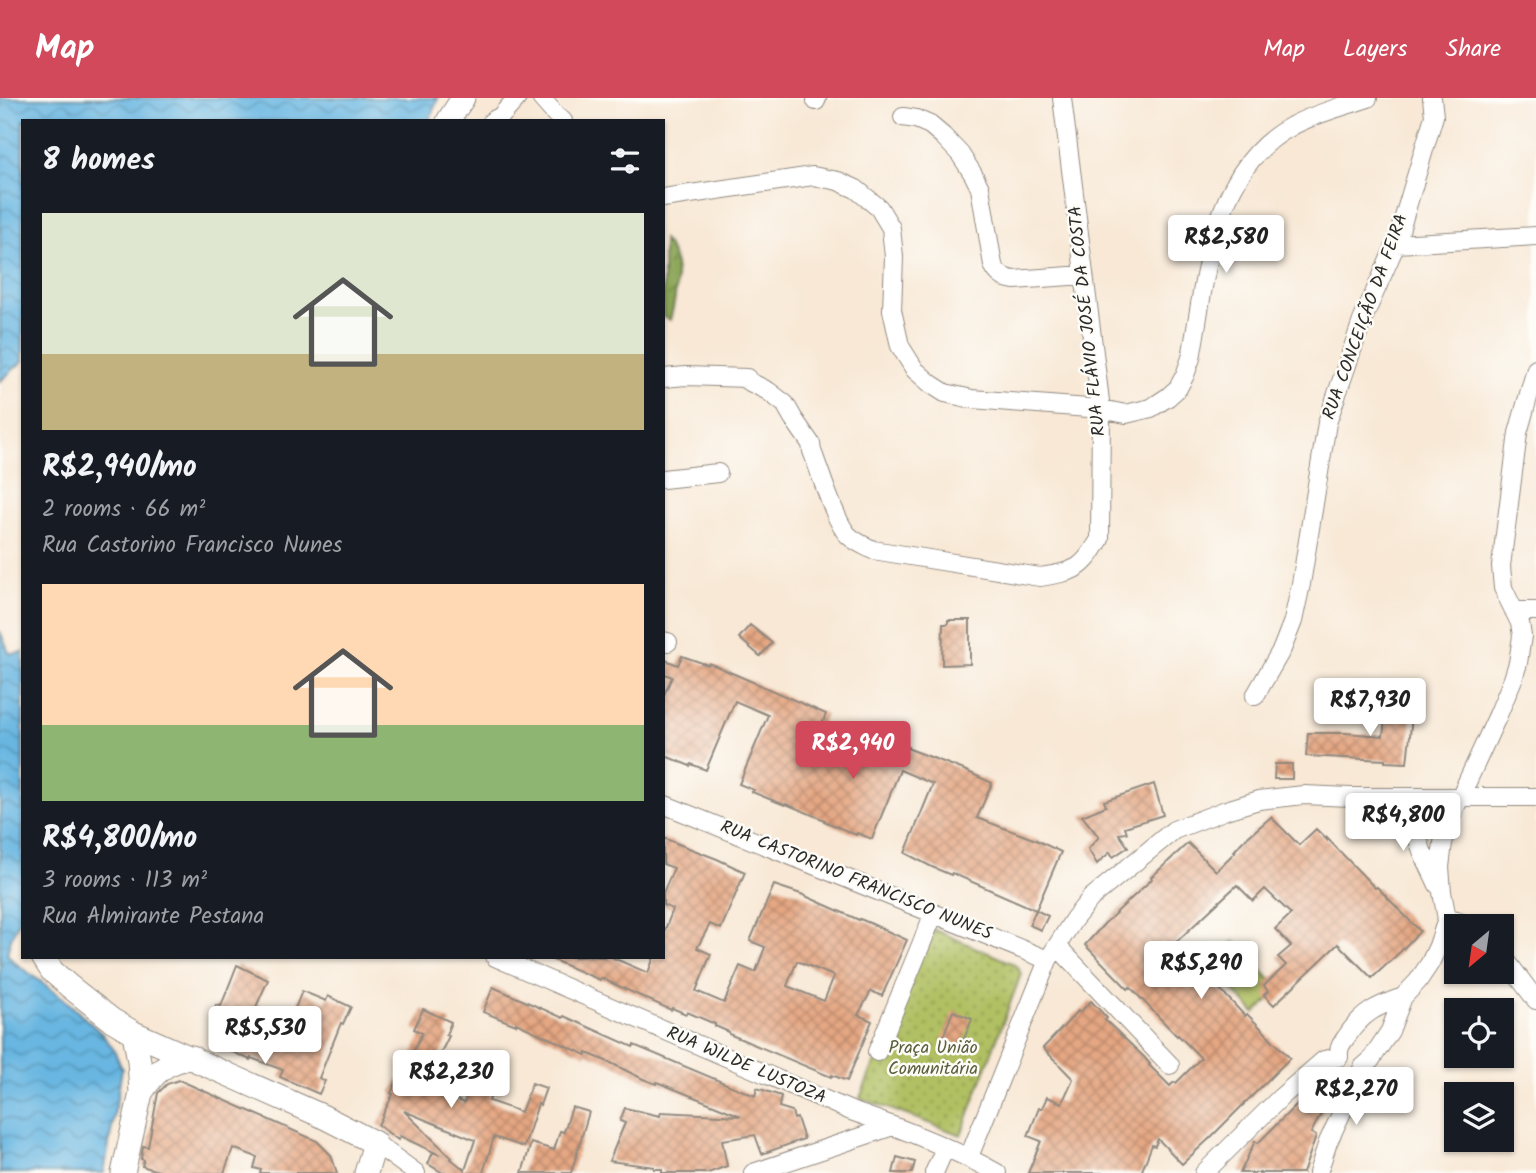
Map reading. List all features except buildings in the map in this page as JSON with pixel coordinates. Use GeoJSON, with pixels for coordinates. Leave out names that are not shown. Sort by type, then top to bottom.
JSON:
{"type":"FeatureCollection","features":[{"type":"Feature","properties":{"kind":"main road"},"geometry":{"type":"LineString","coordinates":[[449,119],[463,98]]}},
{"type":"Feature","properties":{"kind":"main road"},"geometry":{"type":"LineString","coordinates":[[44,959],[51,971],[112,1020],[134,1033],[322,1116],[375,1143],[366,1173]]}},
{"type":"Feature","properties":{"kind":"main road"},"geometry":{"type":"LineString","coordinates":[[123,1173],[141,1093],[134,1033]]}},
{"type":"Feature","properties":{"kind":"main road"},"geometry":{"type":"LineString","coordinates":[[141,1093],[163,1066],[192,1057]]}},
{"type":"Feature","properties":{"kind":"street"},"geometry":{"type":"LineString","coordinates":[[496,119],[517,98]]}},
{"type":"Feature","properties":{"kind":"street"},"geometry":{"type":"LineString","coordinates":[[541,98],[561,119]]}},
{"type":"Feature","properties":{"kind":"street","name":"RUA FLÁVIO JOSÉ DA COSTA"},"geometry":{"type":"LineString","coordinates":[[665,378],[747,378],[746,380],[768,391],[785,404],[811,443],[840,523],[848,535],[862,545],[873,550],[1040,577],[1079,567],[1091,555],[1101,538],[1101,409],[1062,98]]}},
{"type":"Feature","properties":{"kind":"street"},"geometry":{"type":"LineString","coordinates":[[665,198],[813,176],[838,181],[856,189],[879,208],[891,228],[894,257],[892,310],[901,346],[915,370],[931,384],[945,393],[972,398],[1101,409],[1126,414],[1151,408],[1168,397],[1178,388],[1185,375],[1191,358],[1212,240],[1238,176],[1262,147],[1292,126],[1367,98]]}},
{"type":"Feature","properties":{"kind":"street","name":"RUA CONCEIÇÃO DA FEIRA"},"geometry":{"type":"LineString","coordinates":[[1255,696],[1282,649],[1293,621],[1327,422],[1362,321],[1396,244],[1434,116],[1432,98]]}},
{"type":"Feature","properties":{"kind":"street"},"geometry":{"type":"LineString","coordinates":[[903,117],[916,119],[936,131],[960,154],[973,174],[980,188],[993,265],[998,274],[1014,280],[1084,275]]}},
{"type":"Feature","properties":{"kind":"street"},"geometry":{"type":"LineString","coordinates":[[1396,244],[1536,236]]}},
{"type":"Feature","properties":{"kind":"street"},"geometry":{"type":"LineString","coordinates":[[1446,914],[1440,867],[1443,843],[1450,819],[1513,679],[1522,636],[1520,623],[1503,588],[1501,566],[1518,433],[1536,369]]}},
{"type":"Feature","properties":{"kind":"street"},"geometry":{"type":"LineString","coordinates":[[665,479],[718,473]]}},
{"type":"Feature","properties":{"kind":"street"},"geometry":{"type":"LineString","coordinates":[[1514,611],[1536,611]]}},
{"type":"Feature","properties":{"kind":"street"},"geometry":{"type":"LineString","coordinates":[[969,1157],[1053,953],[1074,919],[1091,898],[1174,830],[1259,800],[1304,795],[1536,797]]}},
{"type":"Feature","properties":{"kind":"street"},"geometry":{"type":"LineString","coordinates":[[1403,797],[1422,851],[1442,892]]}},
{"type":"Feature","properties":{"kind":"street","name":"RUA CASTORINO FRANCISCO NUNES"},"geometry":{"type":"LineString","coordinates":[[665,805],[934,913],[1053,953]]}},
{"type":"Feature","properties":{"kind":"street"},"geometry":{"type":"LineString","coordinates":[[877,1052],[934,913]]}},
{"type":"Feature","properties":{"kind":"street"},"geometry":{"type":"LineString","coordinates":[[1318,1173],[1328,1142],[1363,1067],[1390,1031],[1404,997],[1430,963],[1444,928]]}},
{"type":"Feature","properties":{"kind":"street"},"geometry":{"type":"LineString","coordinates":[[1053,953],[1170,1065]]}},
{"type":"Feature","properties":{"kind":"street","name":"RUA WILDE LUSTOZA"},"geometry":{"type":"LineString","coordinates":[[500,959],[850,1111],[969,1157],[997,1173]]}},
{"type":"Feature","properties":{"kind":"street"},"geometry":{"type":"LineString","coordinates":[[1514,971],[1536,1000]]}},
{"type":"Feature","properties":{"kind":"street"},"geometry":{"type":"LineString","coordinates":[[1363,1067],[1357,1068],[1343,1062],[1339,1057],[1340,1045],[1362,1016],[1404,997]]}},
{"type":"Feature","properties":{"kind":"street"},"geometry":{"type":"LineString","coordinates":[[1371,1011],[1387,1019],[1390,1031]]}},
{"type":"Feature","properties":{"kind":"street"},"geometry":{"type":"LineString","coordinates":[[1204,1173],[1281,1097],[1324,1060],[1339,1057]]}},
{"type":"Feature","properties":{"kind":"street"},"geometry":{"type":"LineString","coordinates":[[753,1173],[893,1126]]}},
{"type":"Feature","properties":{"kind":"street"},"geometry":{"type":"LineString","coordinates":[[375,1143],[416,1173]]}},
{"type":"Feature","properties":{"kind":"street"},"geometry":{"type":"LineString","coordinates":[[934,1173],[945,1148]]}},
{"type":"Feature","properties":{"kind":"green space"},"geometry":{"type":"Polygon","coordinates":[[[665,243],[673,258],[676,279],[670,320],[665,318],[665,243]]]}},
{"type":"Feature","properties":{"kind":"green space","name":"Praça União Comunitária"},"geometry":{"type":"Polygon","coordinates":[[[930,928],[1012,963],[1021,974],[961,1135],[860,1098],[930,928]]]}},
{"type":"Feature","properties":{"kind":"green space"},"geometry":{"type":"Polygon","coordinates":[[[1234,941],[1280,990],[1255,1013],[1209,965],[1234,941]]]}},
{"type":"Feature","properties":{"kind":"water"},"geometry":{"type":"Polygon","coordinates":[[[0,98],[438,98],[430,119],[21,119],[21,363],[0,381],[0,98]]]}},
{"type":"Feature","properties":{"kind":"water"},"geometry":{"type":"Polygon","coordinates":[[[0,631],[9,653],[21,652],[21,916],[7,954],[63,998],[102,1034],[114,1050],[122,1069],[104,1173],[0,1173],[0,631]]]}}]}
